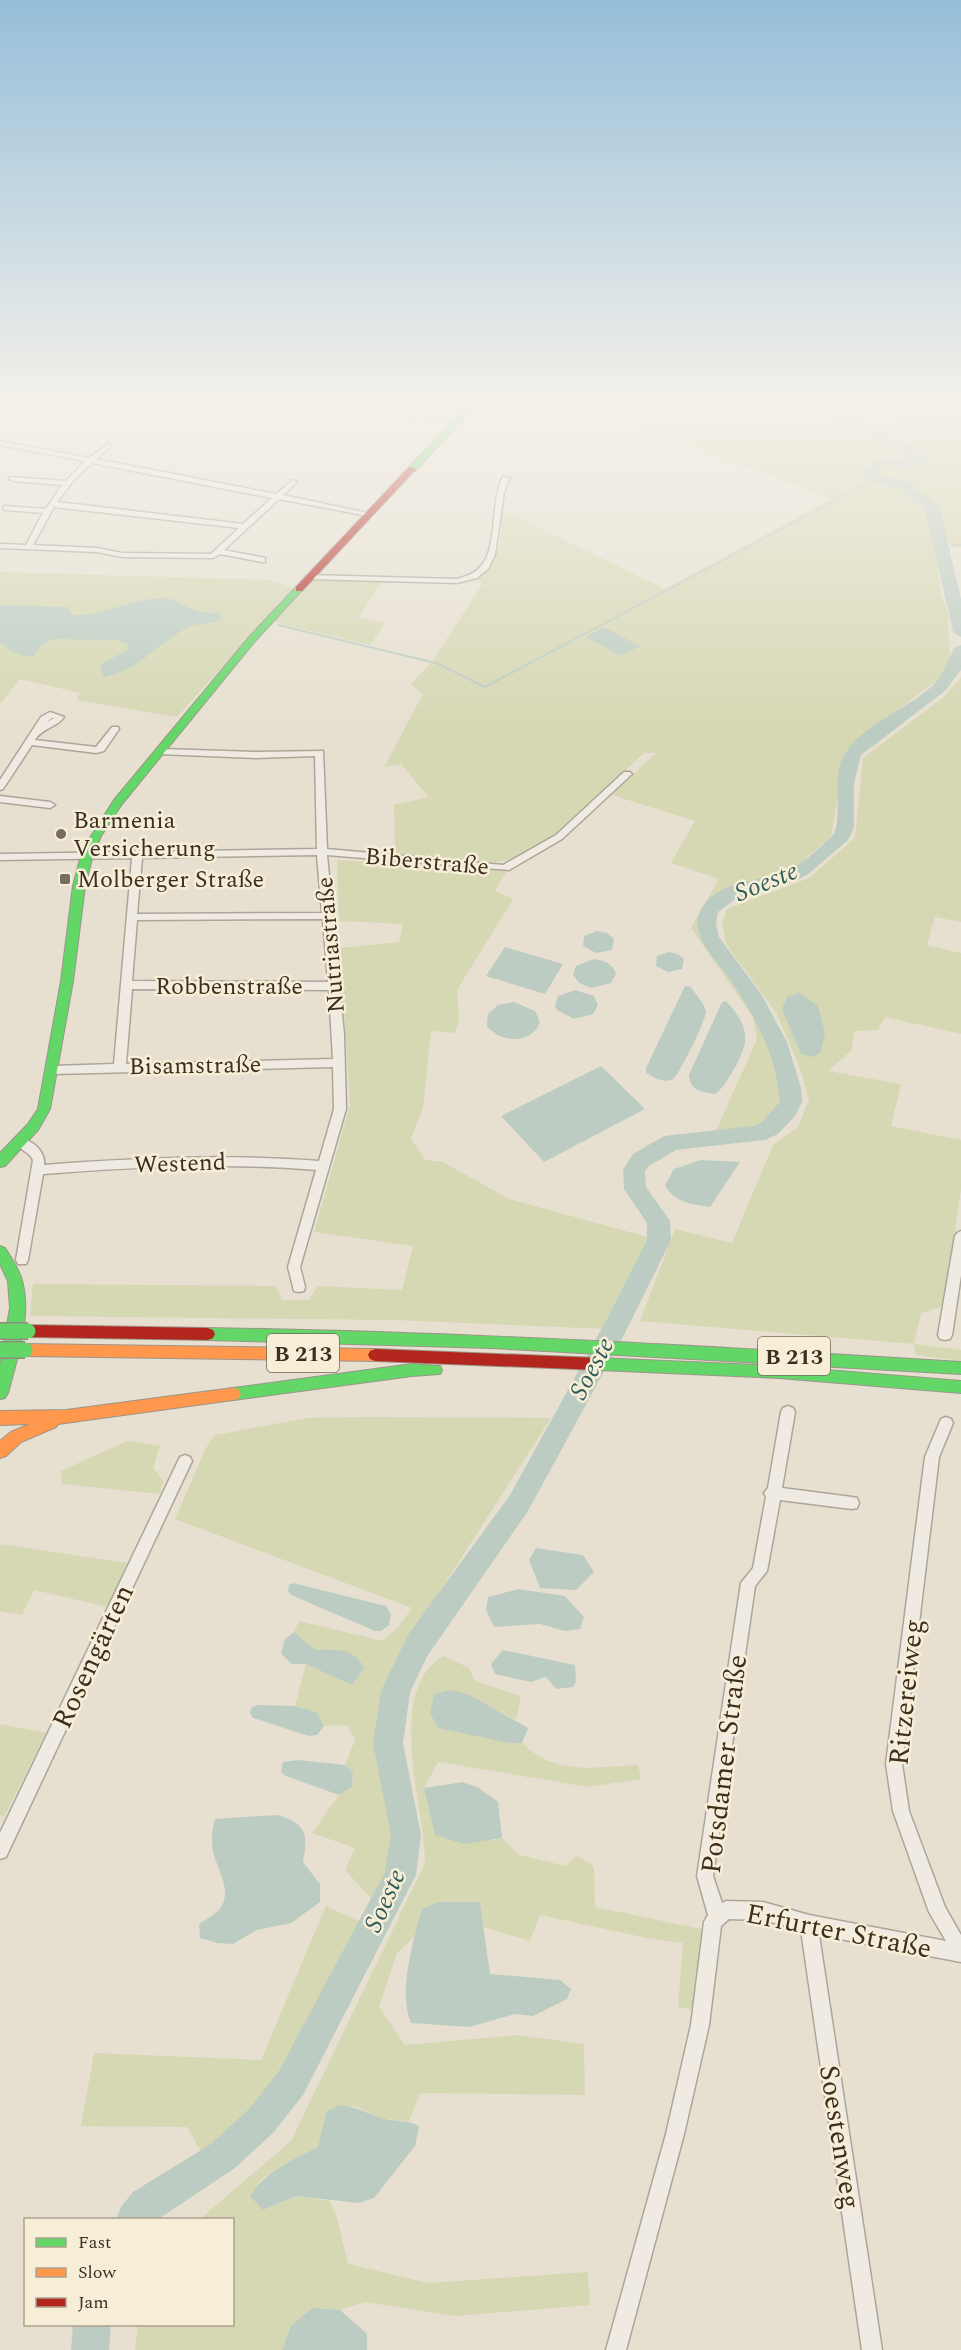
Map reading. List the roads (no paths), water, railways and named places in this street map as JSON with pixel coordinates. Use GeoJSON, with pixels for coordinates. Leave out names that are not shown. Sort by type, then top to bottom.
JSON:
{"type":"FeatureCollection","features":[{"type":"Feature","properties":{"kind":"main road"},"geometry":{"type":"LineString","coordinates":[[0,1162],[20,1142],[44,1109],[53,1070],[79,886],[87,855],[118,802],[162,752],[253,638],[370,512]]}},
{"type":"Feature","properties":{"kind":"main road"},"geometry":{"type":"LineString","coordinates":[[0,1252],[14,1279],[15,1293],[7,1367],[0,1393]]}},
{"type":"Feature","properties":{"kind":"main road","name":"B 213"},"geometry":{"type":"LineString","coordinates":[[0,1331],[379,1336],[627,1346],[961,1368]]}},
{"type":"Feature","properties":{"kind":"main road","name":"B 213"},"geometry":{"type":"LineString","coordinates":[[0,1350],[381,1354],[791,1373],[961,1387]]}},
{"type":"Feature","properties":{"kind":"main road","name":"B 213"},"geometry":{"type":"LineString","coordinates":[[0,1418],[66,1417],[412,1370],[560,1369],[581,1362]]}},
{"type":"Feature","properties":{"kind":"main road","name":"B 213"},"geometry":{"type":"LineString","coordinates":[[0,1451],[16,1437],[66,1417]]}},
{"type":"Feature","properties":{"kind":"street"},"geometry":{"type":"LineString","coordinates":[[28,548],[47,512]]}},
{"type":"Feature","properties":{"kind":"street"},"geometry":{"type":"LineString","coordinates":[[119,512],[243,526]]}},
{"type":"Feature","properties":{"kind":"street"},"geometry":{"type":"LineString","coordinates":[[0,546],[213,556],[260,512]]}},
{"type":"Feature","properties":{"kind":"street"},"geometry":{"type":"LineString","coordinates":[[356,512],[368,514]]}},
{"type":"Feature","properties":{"kind":"street"},"geometry":{"type":"LineString","coordinates":[[309,577],[457,581],[473,578],[487,565],[497,536],[496,512]]}},
{"type":"Feature","properties":{"kind":"street"},"geometry":{"type":"LineString","coordinates":[[219,551],[262,560]]}},
{"type":"Feature","properties":{"kind":"street"},"geometry":{"type":"LineString","coordinates":[[29,742],[96,750],[101,749],[115,729]]}},
{"type":"Feature","properties":{"kind":"street"},"geometry":{"type":"LineString","coordinates":[[0,788],[36,731]]}},
{"type":"Feature","properties":{"kind":"street","name":"Nutriastraße"},"geometry":{"type":"LineString","coordinates":[[162,752],[256,755],[320,753],[322,852],[338,1035],[340,1108],[294,1267],[298,1287]]}},
{"type":"Feature","properties":{"kind":"street","name":"Biberstraße"},"geometry":{"type":"LineString","coordinates":[[0,857],[137,853],[322,852],[505,868],[559,837],[627,774]]}},
{"type":"Feature","properties":{"kind":"street"},"geometry":{"type":"LineString","coordinates":[[0,799],[51,805]]}},
{"type":"Feature","properties":{"kind":"street"},"geometry":{"type":"LineString","coordinates":[[120,1066],[137,853]]}},
{"type":"Feature","properties":{"kind":"street"},"geometry":{"type":"LineString","coordinates":[[133,917],[328,916]]}},
{"type":"Feature","properties":{"kind":"street","name":"Robbenstraße"},"geometry":{"type":"LineString","coordinates":[[127,985],[332,987]]}},
{"type":"Feature","properties":{"kind":"street","name":"Bisamstraße"},"geometry":{"type":"LineString","coordinates":[[53,1070],[120,1066],[338,1063]]}},
{"type":"Feature","properties":{"kind":"street"},"geometry":{"type":"LineString","coordinates":[[20,1142],[35,1151],[39,1160],[22,1260]]}},
{"type":"Feature","properties":{"kind":"street","name":"Westend"},"geometry":{"type":"LineString","coordinates":[[37,1170],[148,1163],[255,1161],[322,1166]]}},
{"type":"Feature","properties":{"kind":"street"},"geometry":{"type":"LineString","coordinates":[[945,1335],[961,1236]]}},
{"type":"Feature","properties":{"kind":"street","name":"Potsdamer Straße"},"geometry":{"type":"LineString","coordinates":[[718,1915],[705,1876],[746,1593],[748,1583],[760,1571],[771,1493],[788,1412]]}},
{"type":"Feature","properties":{"kind":"street","name":"Ritzereiweg"},"geometry":{"type":"LineString","coordinates":[[946,1424],[932,1457],[894,1764],[901,1810],[938,1912],[961,1952]]}},
{"type":"Feature","properties":{"kind":"street","name":"Rosengärten"},"geometry":{"type":"LineString","coordinates":[[0,1851],[185,1461]]}},
{"type":"Feature","properties":{"kind":"street"},"geometry":{"type":"LineString","coordinates":[[771,1493],[852,1503]]}},
{"type":"Feature","properties":{"kind":"street","name":"Erfurter Straße"},"geometry":{"type":"LineString","coordinates":[[718,1915],[726,1910],[763,1911],[809,1924],[961,1952]]}},
{"type":"Feature","properties":{"kind":"street"},"geometry":{"type":"LineString","coordinates":[[616,2350],[675,2134],[700,2025],[713,1922],[718,1915]]}},
{"type":"Feature","properties":{"kind":"street","name":"Soestenweg"},"geometry":{"type":"LineString","coordinates":[[809,1924],[872,2350]]}},
{"type":"Feature","properties":{"kind":"waterway"},"geometry":{"type":"LineString","coordinates":[[278,625],[436,663],[485,687],[814,512]]}},
{"type":"Feature","properties":{"kind":"waterway","name":"Soeste"},"geometry":{"type":"LineString","coordinates":[[933,512],[961,632]]}},
{"type":"Feature","properties":{"kind":"waterway"},"geometry":{"type":"LineString","coordinates":[[952,545],[961,545]]}},
{"type":"Feature","properties":{"kind":"waterway","name":"Soeste"},"geometry":{"type":"LineString","coordinates":[[136,2218],[146,2205],[223,2156],[262,2120],[291,2083],[400,1875],[406,1835],[388,1743],[396,1691],[418,1645],[519,1503],[616,1326],[659,1240],[658,1221],[635,1189],[634,1170],[641,1160],[672,1142],[757,1134],[770,1128],[787,1110],[791,1102],[790,1088],[777,1042],[754,999],[710,938],[706,923],[709,911],[718,901],[730,894],[801,871],[842,836],[845,828],[846,775],[853,754],[866,741],[915,708],[939,688],[957,664],[961,650]]}},
{"type":"Feature","properties":{"kind":"waterway","name":"Soeste"},"geometry":{"type":"LineString","coordinates":[[90,2350],[92,2326]]}},
{"type":"Feature","properties":{"kind":"place","name":"Barmenia Versicherung"},"geometry":{"type":"Point","coordinates":[61,834]}},
{"type":"Feature","properties":{"kind":"place","name":"Molberger Straße"},"geometry":{"type":"Point","coordinates":[65,879]}}]}
